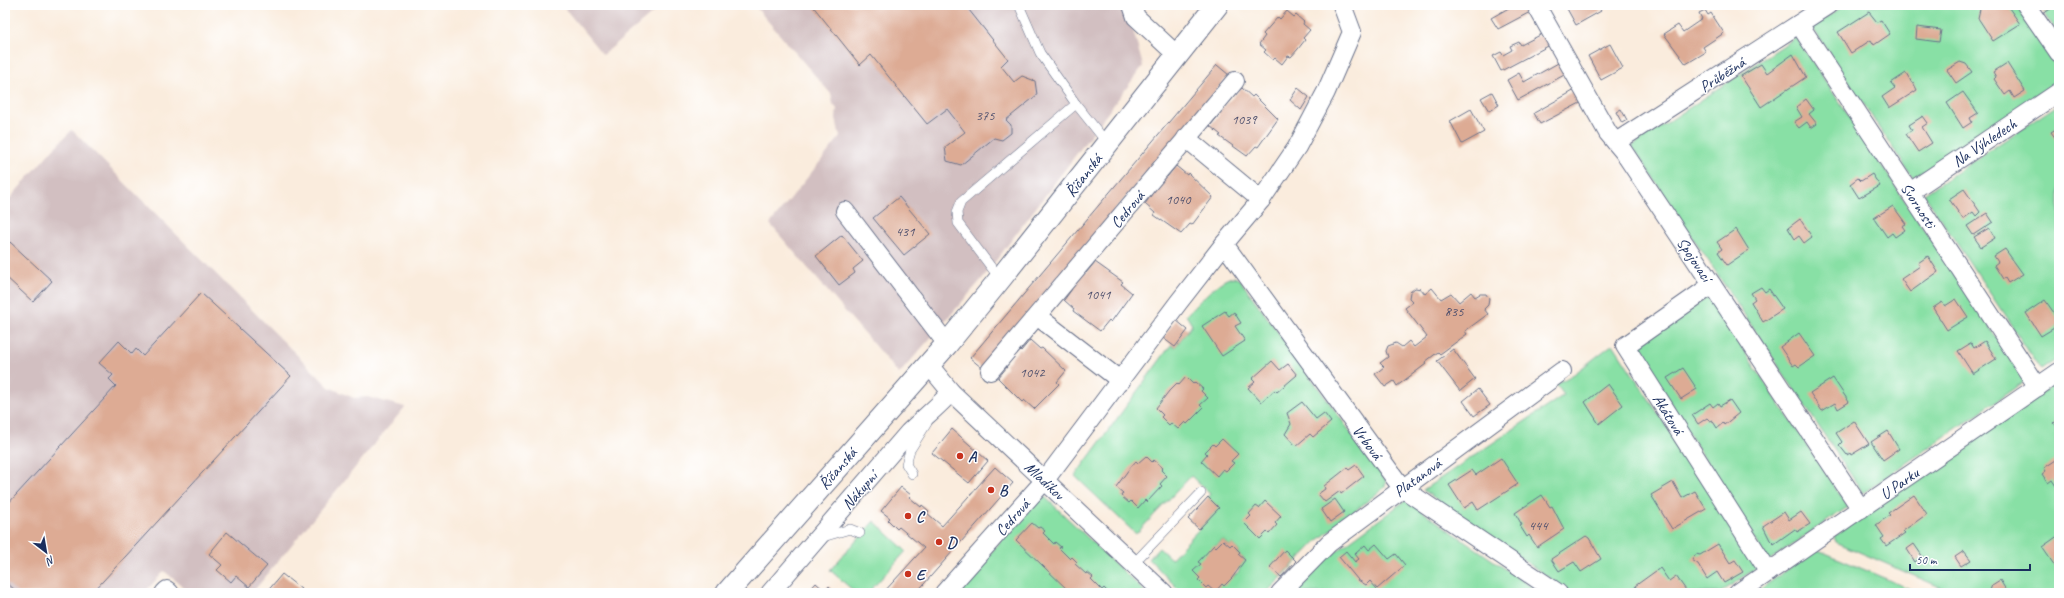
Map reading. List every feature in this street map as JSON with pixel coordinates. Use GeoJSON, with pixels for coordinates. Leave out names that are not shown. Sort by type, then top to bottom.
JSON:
{"type":"FeatureCollection","features":[{"type":"Feature","properties":{"kind":"main road","name":"Říčanská"},"geometry":{"type":"LineString","coordinates":[[727,593],[947,344],[1178,56],[1217,5]]}},
{"type":"Feature","properties":{"kind":"street"},"geometry":{"type":"LineString","coordinates":[[1132,5],[1136,17],[1178,56]]}},
{"type":"Feature","properties":{"kind":"street","name":"Cedrová"},"geometry":{"type":"LineString","coordinates":[[944,593],[1045,480],[1224,244],[1261,200],[1298,146],[1326,92],[1352,32],[1342,5]]}},
{"type":"Feature","properties":{"kind":"street","name":"Spojovací"},"geometry":{"type":"LineString","coordinates":[[1536,5],[1608,133],[1616,142],[1861,509]]}},
{"type":"Feature","properties":{"kind":"street","name":"Průběžná"},"geometry":{"type":"LineString","coordinates":[[1616,142],[1828,5]]}},
{"type":"Feature","properties":{"kind":"street"},"geometry":{"type":"LineString","coordinates":[[2026,5],[2059,53]]}},
{"type":"Feature","properties":{"kind":"street","name":"Svornosti"},"geometry":{"type":"LineString","coordinates":[[1799,24],[2038,387]]}},
{"type":"Feature","properties":{"kind":"street","name":"Cedrová"},"geometry":{"type":"LineString","coordinates":[[990,372],[1235,81]]}},
{"type":"Feature","properties":{"kind":"street","name":"Na Výhledech"},"geometry":{"type":"LineString","coordinates":[[1910,192],[2059,92]]}},
{"type":"Feature","properties":{"kind":"street"},"geometry":{"type":"LineString","coordinates":[[1186,138],[1261,200]]}},
{"type":"Feature","properties":{"kind":"street"},"geometry":{"type":"LineString","coordinates":[[845,212],[947,344]]}},
{"type":"Feature","properties":{"kind":"street","name":"Vrbová"},"geometry":{"type":"LineString","coordinates":[[1224,244],[1402,488],[1558,593]]}},
{"type":"Feature","properties":{"kind":"street","name":"Akátová"},"geometry":{"type":"LineString","coordinates":[[1712,285],[1625,346],[1769,572]]}},
{"type":"Feature","properties":{"kind":"street"},"geometry":{"type":"LineString","coordinates":[[1037,316],[1121,381]]}},
{"type":"Feature","properties":{"kind":"street","name":"Mladíkov"},"geometry":{"type":"LineString","coordinates":[[928,364],[951,392],[1164,593]]}},
{"type":"Feature","properties":{"kind":"street","name":"Platanová"},"geometry":{"type":"LineString","coordinates":[[1280,593],[1329,543],[1562,371]]}},
{"type":"Feature","properties":{"kind":"street","name":"U Parku"},"geometry":{"type":"LineString","coordinates":[[1738,593],[2059,372]]}},
{"type":"Feature","properties":{"kind":"street","name":"Nákupní"},"geometry":{"type":"LineString","coordinates":[[770,593],[908,432],[936,409],[951,392]]}},
{"type":"Feature","properties":{"kind":"street"},"geometry":{"type":"LineString","coordinates":[[164,593],[167,590],[170,593]]}},
{"type":"Feature","properties":{"kind":"lane"},"geometry":{"type":"LineString","coordinates":[[1019,5],[1040,53],[1076,104],[1108,143]]}},
{"type":"Feature","properties":{"kind":"lane"},"geometry":{"type":"LineString","coordinates":[[1000,279],[958,223],[957,212],[961,202],[1076,104]]}},
{"type":"Feature","properties":{"kind":"lane"},"geometry":{"type":"LineString","coordinates":[[912,474],[906,464],[910,450],[936,409]]}},
{"type":"Feature","properties":{"kind":"lane"},"geometry":{"type":"LineString","coordinates":[[1133,564],[1201,493]]}},
{"type":"Feature","properties":{"kind":"lane"},"geometry":{"type":"LineString","coordinates":[[815,541],[829,534],[850,529],[860,533]]}},
{"type":"Feature","properties":{"kind":"shaded area"},"geometry":{"type":"Polygon","coordinates":[[[562,5],[662,5],[603,55],[562,5]]]}},
{"type":"Feature","properties":{"kind":"shaded area"},"geometry":{"type":"Polygon","coordinates":[[[754,5],[1126,5],[1143,66],[982,279],[899,374],[770,224],[840,137],[836,118],[837,109],[833,104],[831,94],[754,5]]]}},
{"type":"Feature","properties":{"kind":"shaded area"},"geometry":{"type":"Polygon","coordinates":[[[72,130],[329,387],[354,398],[367,397],[405,407],[252,593],[191,593],[164,571],[144,593],[5,593],[5,204],[52,150],[72,130]]]}},
{"type":"Feature","properties":{"kind":"green space"},"geometry":{"type":"Polygon","coordinates":[[[1845,5],[2017,5],[2059,69],[2059,82],[1913,178],[1812,27],[1845,5]]]}},
{"type":"Feature","properties":{"kind":"green space"},"geometry":{"type":"Polygon","coordinates":[[[2039,5],[2059,5],[2059,35],[2039,5]]]}},
{"type":"Feature","properties":{"kind":"green space"},"geometry":{"type":"Polygon","coordinates":[[[1796,37],[2025,381],[1863,493],[1632,146],[1796,37]]]}},
{"type":"Feature","properties":{"kind":"green space"},"geometry":{"type":"Polygon","coordinates":[[[2059,104],[2059,358],[2041,370],[1924,194],[2059,104]]]}},
{"type":"Feature","properties":{"kind":"green space"},"geometry":{"type":"Polygon","coordinates":[[[1234,277],[1240,280],[1386,481],[1385,487],[1317,541],[1266,593],[1182,593],[1149,559],[1159,548],[1171,559],[1219,508],[1208,497],[1210,494],[1191,476],[1136,534],[1075,476],[1171,345],[1175,347],[1192,325],[1186,315],[1215,287],[1228,278],[1234,277]],[[1223,540],[1206,554],[1232,578],[1240,570],[1238,568],[1245,560],[1238,554],[1240,552],[1232,544],[1230,546],[1223,540]]]}},
{"type":"Feature","properties":{"kind":"green space"},"geometry":{"type":"Polygon","coordinates":[[[1708,297],[1848,507],[1768,561],[1635,346],[1708,297]]]}},
{"type":"Feature","properties":{"kind":"green space"},"geometry":{"type":"Polygon","coordinates":[[[1613,344],[1758,567],[1720,593],[1571,593],[1423,490],[1564,395],[1556,384],[1574,374],[1613,344]]]}},
{"type":"Feature","properties":{"kind":"green space"},"geometry":{"type":"Polygon","coordinates":[[[2059,381],[2059,593],[1954,593],[1836,542],[1834,536],[2059,381]]]}},
{"type":"Feature","properties":{"kind":"green space"},"geometry":{"type":"Polygon","coordinates":[[[1045,497],[1146,593],[955,593],[1037,500],[1045,497]]]}},
{"type":"Feature","properties":{"kind":"green space"},"geometry":{"type":"Polygon","coordinates":[[[1406,500],[1540,593],[1294,593],[1330,556],[1406,500]]]}},
{"type":"Feature","properties":{"kind":"green space"},"geometry":{"type":"Polygon","coordinates":[[[874,521],[906,551],[868,593],[856,593],[830,570],[874,521]]]}},
{"type":"Feature","properties":{"kind":"green space"},"geometry":{"type":"Polygon","coordinates":[[[1816,549],[1919,593],[1755,593],[1816,549]]]}},
{"type":"Feature","properties":{"kind":"building"},"geometry":{"type":"Polygon","coordinates":[[[812,5],[965,5],[1008,59],[1001,66],[1014,82],[1022,76],[1035,81],[1037,95],[1006,120],[1011,125],[1011,133],[1002,140],[994,138],[961,165],[947,161],[945,147],[965,132],[947,109],[927,124],[871,55],[860,65],[812,5]]]}},
{"type":"Feature","properties":{"kind":"building"},"geometry":{"type":"Polygon","coordinates":[[[1514,5],[1529,5],[1532,11],[1498,29],[1491,18],[1514,5]]]}},
{"type":"Feature","properties":{"kind":"building"},"geometry":{"type":"Polygon","coordinates":[[[1565,5],[1597,5],[1601,11],[1576,25],[1565,5]]]}},
{"type":"Feature","properties":{"kind":"building"},"geometry":{"type":"Polygon","coordinates":[[[1986,5],[2007,5],[2020,24],[1993,41],[1978,18],[1980,9],[1986,5]]]}},
{"type":"Feature","properties":{"kind":"building"},"geometry":{"type":"Polygon","coordinates":[[[2039,5],[2057,5],[2044,13],[2039,5]]]}},
{"type":"Feature","properties":{"kind":"building"},"geometry":{"type":"Polygon","coordinates":[[[1705,10],[1708,15],[1711,13],[1724,33],[1703,47],[1706,52],[1686,64],[1664,34],[1678,25],[1683,32],[1702,19],[1699,13],[1705,10]]]}},
{"type":"Feature","properties":{"kind":"building"},"geometry":{"type":"Polygon","coordinates":[[[1287,11],[1294,17],[1296,15],[1310,30],[1303,38],[1305,40],[1298,49],[1291,57],[1288,56],[1282,64],[1275,58],[1273,60],[1264,52],[1266,50],[1259,44],[1265,36],[1263,34],[1278,17],[1280,19],[1287,11]]]}},
{"type":"Feature","properties":{"kind":"building"},"geometry":{"type":"Polygon","coordinates":[[[1869,12],[1877,22],[1881,20],[1890,34],[1874,45],[1871,40],[1851,53],[1838,32],[1869,12]]]}},
{"type":"Feature","properties":{"kind":"building"},"geometry":{"type":"Polygon","coordinates":[[[1917,27],[1941,30],[1939,42],[1916,39],[1917,27]]]}},
{"type":"Feature","properties":{"kind":"building"},"geometry":{"type":"Polygon","coordinates":[[[1544,33],[1550,45],[1501,71],[1493,56],[1501,52],[1503,55],[1512,50],[1510,46],[1519,42],[1521,45],[1544,33]]]}},
{"type":"Feature","properties":{"kind":"building"},"geometry":{"type":"Polygon","coordinates":[[[1610,44],[1623,68],[1601,80],[1588,56],[1610,44]]]}},
{"type":"Feature","properties":{"kind":"building"},"geometry":{"type":"Polygon","coordinates":[[[1793,54],[1806,77],[1761,107],[1741,76],[1761,64],[1767,73],[1793,54]]]}},
{"type":"Feature","properties":{"kind":"building"},"geometry":{"type":"Polygon","coordinates":[[[1560,62],[1566,74],[1518,100],[1507,80],[1519,73],[1524,82],[1560,62]]]}},
{"type":"Feature","properties":{"kind":"building"},"geometry":{"type":"Polygon","coordinates":[[[1960,62],[1966,64],[1972,72],[1956,83],[1947,70],[1960,62]]]}},
{"type":"Feature","properties":{"kind":"building"},"geometry":{"type":"Polygon","coordinates":[[[2007,63],[2025,91],[2014,98],[2010,91],[2005,95],[1994,79],[1996,77],[1993,72],[2007,63]]]}},
{"type":"Feature","properties":{"kind":"building"},"geometry":{"type":"Polygon","coordinates":[[[1217,65],[1229,75],[982,368],[970,358],[1217,65]]]}},
{"type":"Feature","properties":{"kind":"building"},"geometry":{"type":"Polygon","coordinates":[[[1906,73],[1917,90],[1889,108],[1882,97],[1895,88],[1891,83],[1906,73]]]}},
{"type":"Feature","properties":{"kind":"building"},"geometry":{"type":"Polygon","coordinates":[[[1242,88],[1252,97],[1254,95],[1278,119],[1258,147],[1256,146],[1247,156],[1219,136],[1221,135],[1210,126],[1219,115],[1217,113],[1242,88]]]}},
{"type":"Feature","properties":{"kind":"building"},"geometry":{"type":"Polygon","coordinates":[[[1298,88],[1309,97],[1301,110],[1290,100],[1298,88]]]}},
{"type":"Feature","properties":{"kind":"building"},"geometry":{"type":"Polygon","coordinates":[[[1575,90],[1582,102],[1540,124],[1534,113],[1575,90]]]}},
{"type":"Feature","properties":{"kind":"building"},"geometry":{"type":"Polygon","coordinates":[[[1492,92],[1499,105],[1489,111],[1481,98],[1492,92]]]}},
{"type":"Feature","properties":{"kind":"building"},"geometry":{"type":"Polygon","coordinates":[[[1963,92],[1978,113],[1970,118],[1972,122],[1963,128],[1947,103],[1963,92]]]}},
{"type":"Feature","properties":{"kind":"building"},"geometry":{"type":"Polygon","coordinates":[[[1806,99],[1814,110],[1809,114],[1817,124],[1811,128],[1807,122],[1799,128],[1794,122],[1802,117],[1796,107],[1806,99]]]}},
{"type":"Feature","properties":{"kind":"building"},"geometry":{"type":"Polygon","coordinates":[[[1471,109],[1484,132],[1462,144],[1450,121],[1471,109]]]}},
{"type":"Feature","properties":{"kind":"building"},"geometry":{"type":"Polygon","coordinates":[[[1621,109],[1627,120],[1622,123],[1616,112],[1621,109]]]}},
{"type":"Feature","properties":{"kind":"building"},"geometry":{"type":"Polygon","coordinates":[[[1923,116],[1928,123],[1922,127],[1932,143],[1918,152],[1906,134],[1912,130],[1909,125],[1923,116]]]}},
{"type":"Feature","properties":{"kind":"building"},"geometry":{"type":"Polygon","coordinates":[[[2059,127],[2059,143],[2051,132],[2059,127]]]}},
{"type":"Feature","properties":{"kind":"building"},"geometry":{"type":"Polygon","coordinates":[[[1176,166],[1187,175],[1188,173],[1213,197],[1192,225],[1190,224],[1181,234],[1154,215],[1155,213],[1145,204],[1165,175],[1167,177],[1176,166]]]}},
{"type":"Feature","properties":{"kind":"building"},"geometry":{"type":"Polygon","coordinates":[[[1872,174],[1880,186],[1859,198],[1850,184],[1858,178],[1861,181],[1872,174]]]}},
{"type":"Feature","properties":{"kind":"building"},"geometry":{"type":"Polygon","coordinates":[[[1964,189],[1980,212],[1976,216],[1973,212],[1963,219],[1949,199],[1964,189]]]}},
{"type":"Feature","properties":{"kind":"building"},"geometry":{"type":"Polygon","coordinates":[[[899,197],[930,234],[904,255],[873,218],[899,197]]]}},
{"type":"Feature","properties":{"kind":"building"},"geometry":{"type":"Polygon","coordinates":[[[1893,206],[1906,224],[1902,226],[1905,230],[1895,237],[1892,233],[1887,237],[1874,218],[1893,206]]]}},
{"type":"Feature","properties":{"kind":"building"},"geometry":{"type":"Polygon","coordinates":[[[1987,213],[1993,222],[1973,235],[1967,226],[1987,213]]]}},
{"type":"Feature","properties":{"kind":"building"},"geometry":{"type":"Polygon","coordinates":[[[1800,219],[1812,237],[1804,243],[1799,236],[1795,239],[1788,228],[1800,219]]]}},
{"type":"Feature","properties":{"kind":"building"},"geometry":{"type":"Polygon","coordinates":[[[1989,228],[1995,238],[1981,247],[1974,237],[1989,228]]]}},
{"type":"Feature","properties":{"kind":"building"},"geometry":{"type":"Polygon","coordinates":[[[1736,229],[1749,250],[1727,265],[1718,252],[1722,249],[1717,242],[1736,229]]]}},
{"type":"Feature","properties":{"kind":"building"},"geometry":{"type":"Polygon","coordinates":[[[842,235],[863,261],[853,269],[855,273],[839,285],[816,256],[842,235]]]}},
{"type":"Feature","properties":{"kind":"building"},"geometry":{"type":"Polygon","coordinates":[[[10,242],[52,281],[33,302],[5,276],[5,248],[10,242]]]}},
{"type":"Feature","properties":{"kind":"building"},"geometry":{"type":"Polygon","coordinates":[[[2005,249],[2023,274],[2008,283],[2005,278],[2003,279],[1994,265],[1998,262],[1994,256],[2005,249]]]}},
{"type":"Feature","properties":{"kind":"building"},"geometry":{"type":"Polygon","coordinates":[[[1928,256],[1938,272],[1910,292],[1901,279],[1920,266],[1918,263],[1928,256]]]}},
{"type":"Feature","properties":{"kind":"building"},"geometry":{"type":"Polygon","coordinates":[[[1095,262],[1123,282],[1121,284],[1132,293],[1111,322],[1109,320],[1100,331],[1073,311],[1074,309],[1064,300],[1084,271],[1086,273],[1095,262]]]}},
{"type":"Feature","properties":{"kind":"building"},"geometry":{"type":"Polygon","coordinates":[[[1761,287],[1765,292],[1769,289],[1783,309],[1763,322],[1751,302],[1755,299],[1751,293],[1761,287]]]}},
{"type":"Feature","properties":{"kind":"building"},"geometry":{"type":"Polygon","coordinates":[[[1415,288],[1421,289],[1425,294],[1432,288],[1441,299],[1451,293],[1459,302],[1471,292],[1475,297],[1480,294],[1486,294],[1489,299],[1488,305],[1484,309],[1488,314],[1465,331],[1467,334],[1440,354],[1438,352],[1425,362],[1426,364],[1397,386],[1394,381],[1385,387],[1375,374],[1384,367],[1380,363],[1388,357],[1386,351],[1388,346],[1396,343],[1402,347],[1409,341],[1414,347],[1427,337],[1405,308],[1413,302],[1409,298],[1410,292],[1415,288]]]}},
{"type":"Feature","properties":{"kind":"building"},"geometry":{"type":"Polygon","coordinates":[[[201,293],[291,376],[92,593],[18,593],[5,581],[5,507],[116,386],[109,379],[113,375],[99,363],[119,341],[132,354],[136,349],[143,356],[201,293]]]}},
{"type":"Feature","properties":{"kind":"building"},"geometry":{"type":"Polygon","coordinates":[[[1956,299],[1968,317],[1947,330],[1933,308],[1942,302],[1945,306],[1956,299]]]}},
{"type":"Feature","properties":{"kind":"building"},"geometry":{"type":"Polygon","coordinates":[[[2045,300],[2059,320],[2059,325],[2041,336],[2026,313],[2045,300]]]}},
{"type":"Feature","properties":{"kind":"building"},"geometry":{"type":"Polygon","coordinates":[[[1225,311],[1229,316],[1234,312],[1241,323],[1235,326],[1245,341],[1222,356],[1202,326],[1225,311]]]}},
{"type":"Feature","properties":{"kind":"building"},"geometry":{"type":"Polygon","coordinates":[[[1176,320],[1188,330],[1175,347],[1163,338],[1176,320]]]}},
{"type":"Feature","properties":{"kind":"building"},"geometry":{"type":"Polygon","coordinates":[[[1799,333],[1815,356],[1799,367],[1796,364],[1793,366],[1780,347],[1799,333]]]}},
{"type":"Feature","properties":{"kind":"building"},"geometry":{"type":"Polygon","coordinates":[[[1030,340],[1040,349],[1042,348],[1066,371],[1057,382],[1059,384],[1034,409],[1024,400],[1022,402],[998,378],[1007,367],[1005,366],[1019,349],[1021,351],[1030,340]]]}},
{"type":"Feature","properties":{"kind":"building"},"geometry":{"type":"Polygon","coordinates":[[[1985,341],[1996,359],[1973,374],[1958,351],[1971,343],[1974,348],[1985,341]]]}},
{"type":"Feature","properties":{"kind":"building"},"geometry":{"type":"Polygon","coordinates":[[[1453,349],[1475,379],[1460,391],[1437,361],[1453,349]]]}},
{"type":"Feature","properties":{"kind":"building"},"geometry":{"type":"Polygon","coordinates":[[[1272,361],[1280,370],[1288,364],[1297,375],[1277,392],[1275,390],[1261,402],[1248,388],[1255,382],[1252,379],[1272,361]]]}},
{"type":"Feature","properties":{"kind":"building"},"geometry":{"type":"Polygon","coordinates":[[[1683,368],[1697,389],[1681,399],[1667,378],[1683,368]]]}},
{"type":"Feature","properties":{"kind":"building"},"geometry":{"type":"Polygon","coordinates":[[[1186,377],[1193,384],[1195,382],[1203,389],[1201,391],[1208,398],[1200,405],[1203,408],[1187,424],[1185,422],[1178,429],[1171,423],[1169,425],[1161,417],[1163,415],[1156,408],[1169,391],[1177,383],[1179,385],[1186,377]]]}},
{"type":"Feature","properties":{"kind":"building"},"geometry":{"type":"Polygon","coordinates":[[[1833,378],[1849,402],[1838,409],[1835,403],[1822,411],[1810,393],[1833,378]]]}},
{"type":"Feature","properties":{"kind":"building"},"geometry":{"type":"Polygon","coordinates":[[[1608,384],[1623,405],[1599,424],[1585,402],[1608,384]]]}},
{"type":"Feature","properties":{"kind":"building"},"geometry":{"type":"Polygon","coordinates":[[[1478,389],[1490,405],[1474,416],[1463,401],[1478,389]]]}},
{"type":"Feature","properties":{"kind":"building"},"geometry":{"type":"Polygon","coordinates":[[[1730,400],[1739,413],[1724,425],[1723,423],[1717,428],[1712,420],[1710,421],[1707,418],[1698,424],[1692,415],[1710,403],[1713,407],[1718,403],[1720,406],[1730,400]]]}},
{"type":"Feature","properties":{"kind":"building"},"geometry":{"type":"Polygon","coordinates":[[[1302,402],[1316,419],[1324,413],[1331,422],[1313,437],[1310,434],[1296,446],[1285,434],[1291,424],[1287,413],[1302,402]]]}},
{"type":"Feature","properties":{"kind":"building"},"geometry":{"type":"Polygon","coordinates":[[[2059,419],[2059,429],[2054,423],[2059,419]]]}},
{"type":"Feature","properties":{"kind":"building"},"geometry":{"type":"Polygon","coordinates":[[[1854,421],[1869,444],[1851,455],[1850,453],[1847,455],[1839,445],[1842,442],[1836,433],[1854,421]]]}},
{"type":"Feature","properties":{"kind":"building","name":"A"},"geometry":{"type":"Polygon","coordinates":[[[952,429],[988,461],[969,483],[932,453],[952,429]]]}},
{"type":"Feature","properties":{"kind":"building"},"geometry":{"type":"Polygon","coordinates":[[[1888,431],[1899,449],[1883,460],[1871,442],[1888,431]]]}},
{"type":"Feature","properties":{"kind":"building"},"geometry":{"type":"Polygon","coordinates":[[[1222,439],[1238,454],[1231,461],[1234,463],[1226,471],[1223,469],[1217,476],[1201,461],[1207,454],[1205,452],[1213,444],[1215,446],[1222,439]]]}},
{"type":"Feature","properties":{"kind":"building"},"geometry":{"type":"Polygon","coordinates":[[[1146,456],[1152,462],[1154,460],[1163,468],[1161,470],[1167,476],[1160,484],[1162,486],[1147,502],[1145,500],[1138,508],[1131,501],[1129,503],[1121,496],[1123,493],[1116,487],[1136,461],[1138,463],[1146,456]]]}},
{"type":"Feature","properties":{"kind":"building"},"geometry":{"type":"Polygon","coordinates":[[[1501,458],[1518,484],[1478,510],[1473,502],[1464,508],[1449,485],[1472,470],[1476,475],[1501,458]]]}},
{"type":"Feature","properties":{"kind":"building"},"geometry":{"type":"Polygon","coordinates":[[[2059,458],[2059,484],[2056,486],[2052,480],[2048,483],[2042,474],[2046,471],[2044,468],[2059,458]]]}},
{"type":"Feature","properties":{"kind":"building"},"geometry":{"type":"Polygon","coordinates":[[[1356,465],[1364,476],[1341,494],[1340,491],[1325,502],[1318,494],[1325,489],[1324,486],[1347,468],[1349,470],[1356,465]]]}},
{"type":"Feature","properties":{"kind":"building"},"geometry":{"type":"Polygon","coordinates":[[[995,467],[1013,483],[916,593],[883,593],[924,548],[899,527],[897,529],[888,520],[890,518],[881,511],[901,487],[911,495],[909,497],[921,507],[922,505],[929,511],[927,513],[942,526],[995,467]]]}},
{"type":"Feature","properties":{"kind":"building"},"geometry":{"type":"Polygon","coordinates":[[[1673,482],[1682,498],[1695,491],[1706,509],[1672,529],[1651,495],[1673,482]]]}},
{"type":"Feature","properties":{"kind":"building"},"geometry":{"type":"Polygon","coordinates":[[[1542,495],[1550,507],[1552,506],[1564,529],[1537,547],[1529,535],[1527,537],[1520,526],[1522,525],[1515,513],[1542,495]]]}},
{"type":"Feature","properties":{"kind":"building"},"geometry":{"type":"Polygon","coordinates":[[[1914,495],[1927,514],[1903,531],[1905,533],[1886,546],[1881,539],[1884,537],[1876,525],[1890,515],[1888,513],[1914,495]]]}},
{"type":"Feature","properties":{"kind":"building"},"geometry":{"type":"Polygon","coordinates":[[[1208,497],[1219,508],[1199,529],[1188,519],[1208,497]]]}},
{"type":"Feature","properties":{"kind":"building"},"geometry":{"type":"Polygon","coordinates":[[[1335,499],[1344,512],[1330,522],[1321,509],[1335,499]]]}},
{"type":"Feature","properties":{"kind":"building"},"geometry":{"type":"Polygon","coordinates":[[[1265,501],[1281,516],[1275,523],[1277,525],[1269,534],[1267,532],[1260,539],[1244,523],[1251,516],[1249,514],[1256,506],[1259,508],[1265,501]]]}},
{"type":"Feature","properties":{"kind":"building"},"geometry":{"type":"Polygon","coordinates":[[[1784,512],[1789,520],[1801,512],[1810,524],[1797,532],[1795,529],[1774,544],[1770,540],[1763,526],[1784,512]]]}},
{"type":"Feature","properties":{"kind":"building"},"geometry":{"type":"Polygon","coordinates":[[[1032,523],[1045,531],[1043,533],[1054,544],[1055,542],[1070,559],[1072,557],[1077,562],[1075,564],[1086,574],[1087,572],[1093,577],[1091,579],[1102,590],[1104,588],[1109,593],[1071,593],[1016,540],[1032,523]]]}},
{"type":"Feature","properties":{"kind":"building"},"geometry":{"type":"Polygon","coordinates":[[[227,532],[267,566],[249,587],[236,576],[231,582],[217,570],[222,565],[209,554],[227,532]]]}},
{"type":"Feature","properties":{"kind":"building"},"geometry":{"type":"Polygon","coordinates":[[[2059,535],[2059,572],[2042,547],[2059,535]]]}},
{"type":"Feature","properties":{"kind":"building"},"geometry":{"type":"Polygon","coordinates":[[[1586,536],[1589,538],[1601,559],[1581,572],[1574,562],[1559,571],[1551,559],[1586,536]]]}},
{"type":"Feature","properties":{"kind":"building"},"geometry":{"type":"Polygon","coordinates":[[[1223,540],[1230,546],[1232,544],[1240,552],[1238,554],[1245,560],[1232,578],[1224,586],[1222,584],[1215,592],[1208,586],[1206,588],[1198,580],[1200,578],[1193,571],[1201,564],[1198,562],[1214,545],[1216,547],[1223,540]]]}},
{"type":"Feature","properties":{"kind":"building"},"geometry":{"type":"Polygon","coordinates":[[[1376,544],[1389,559],[1396,554],[1405,565],[1377,589],[1370,581],[1366,585],[1358,580],[1339,557],[1346,551],[1355,562],[1359,559],[1355,554],[1365,545],[1369,550],[1376,544]]]}},
{"type":"Feature","properties":{"kind":"building"},"geometry":{"type":"Polygon","coordinates":[[[1718,544],[1730,563],[1735,560],[1743,572],[1724,583],[1717,572],[1707,579],[1698,564],[1692,560],[1696,554],[1700,555],[1718,544]]]}},
{"type":"Feature","properties":{"kind":"building"},"geometry":{"type":"Polygon","coordinates":[[[1914,544],[1923,557],[1915,562],[1907,549],[1914,544]]]}},
{"type":"Feature","properties":{"kind":"building"},"geometry":{"type":"Polygon","coordinates":[[[1285,550],[1296,561],[1281,577],[1270,567],[1285,550]]]}},
{"type":"Feature","properties":{"kind":"building"},"geometry":{"type":"Polygon","coordinates":[[[1964,551],[1971,560],[1961,566],[1955,557],[1964,551]]]}},
{"type":"Feature","properties":{"kind":"building"},"geometry":{"type":"Polygon","coordinates":[[[1660,568],[1669,581],[1676,576],[1688,593],[1640,593],[1635,586],[1660,568]]]}},
{"type":"Feature","properties":{"kind":"building"},"geometry":{"type":"Polygon","coordinates":[[[282,574],[306,593],[266,593],[282,574]]]}},
{"type":"Feature","properties":{"kind":"building"},"geometry":{"type":"Polygon","coordinates":[[[2000,580],[2006,590],[2013,593],[1989,593],[1992,585],[2000,580]]]}},
{"type":"Feature","properties":{"kind":"building"},"geometry":{"type":"Polygon","coordinates":[[[816,583],[825,591],[829,586],[836,593],[807,593],[816,583]]]}},
{"type":"Feature","properties":{"kind":"place","name":"A"},"geometry":{"type":"Point","coordinates":[960,456]}},
{"type":"Feature","properties":{"kind":"place","name":"B"},"geometry":{"type":"Point","coordinates":[991,490]}},
{"type":"Feature","properties":{"kind":"place","name":"C"},"geometry":{"type":"Point","coordinates":[908,516]}},
{"type":"Feature","properties":{"kind":"place","name":"D"},"geometry":{"type":"Point","coordinates":[939,542]}},
{"type":"Feature","properties":{"kind":"place","name":"E"},"geometry":{"type":"Point","coordinates":[908,574]}}]}
